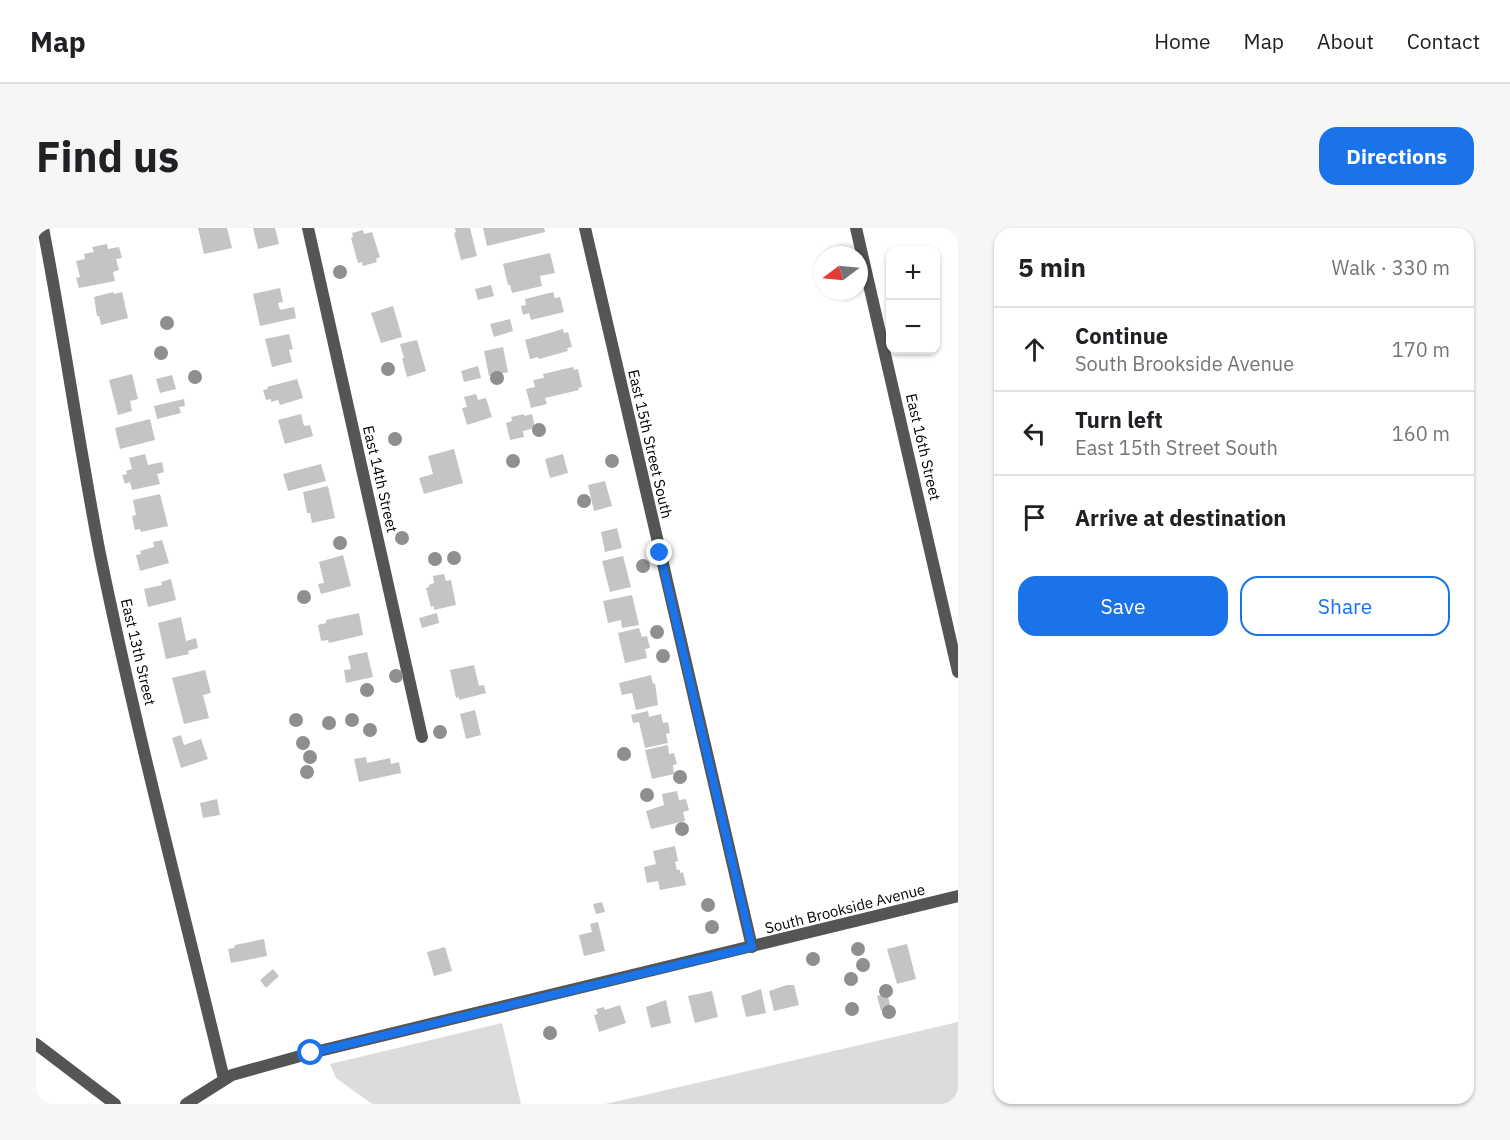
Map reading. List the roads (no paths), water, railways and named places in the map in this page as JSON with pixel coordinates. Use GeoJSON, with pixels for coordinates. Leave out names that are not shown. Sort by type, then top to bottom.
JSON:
{"type":"FeatureCollection","features":[{"type":"Feature","properties":{"kind":"street","name":"East 13th Street"},"geometry":{"type":"LineString","coordinates":[[43,228],[101,556],[129,683],[224,1079]]}},
{"type":"Feature","properties":{"kind":"street","name":"East 14th Street"},"geometry":{"type":"LineString","coordinates":[[308,228],[422,737]]}},
{"type":"Feature","properties":{"kind":"street","name":"East 15th Street South"},"geometry":{"type":"LineString","coordinates":[[585,228],[752,947]]}},
{"type":"Feature","properties":{"kind":"street","name":"East 16th Street"},"geometry":{"type":"LineString","coordinates":[[856,228],[958,672]]}},
{"type":"Feature","properties":{"kind":"street","name":"South Brookside Avenue"},"geometry":{"type":"LineString","coordinates":[[186,1104],[224,1079],[311,1053],[958,896]]}},
{"type":"Feature","properties":{"kind":"street"},"geometry":{"type":"LineString","coordinates":[[36,1044],[115,1104]]}}]}
